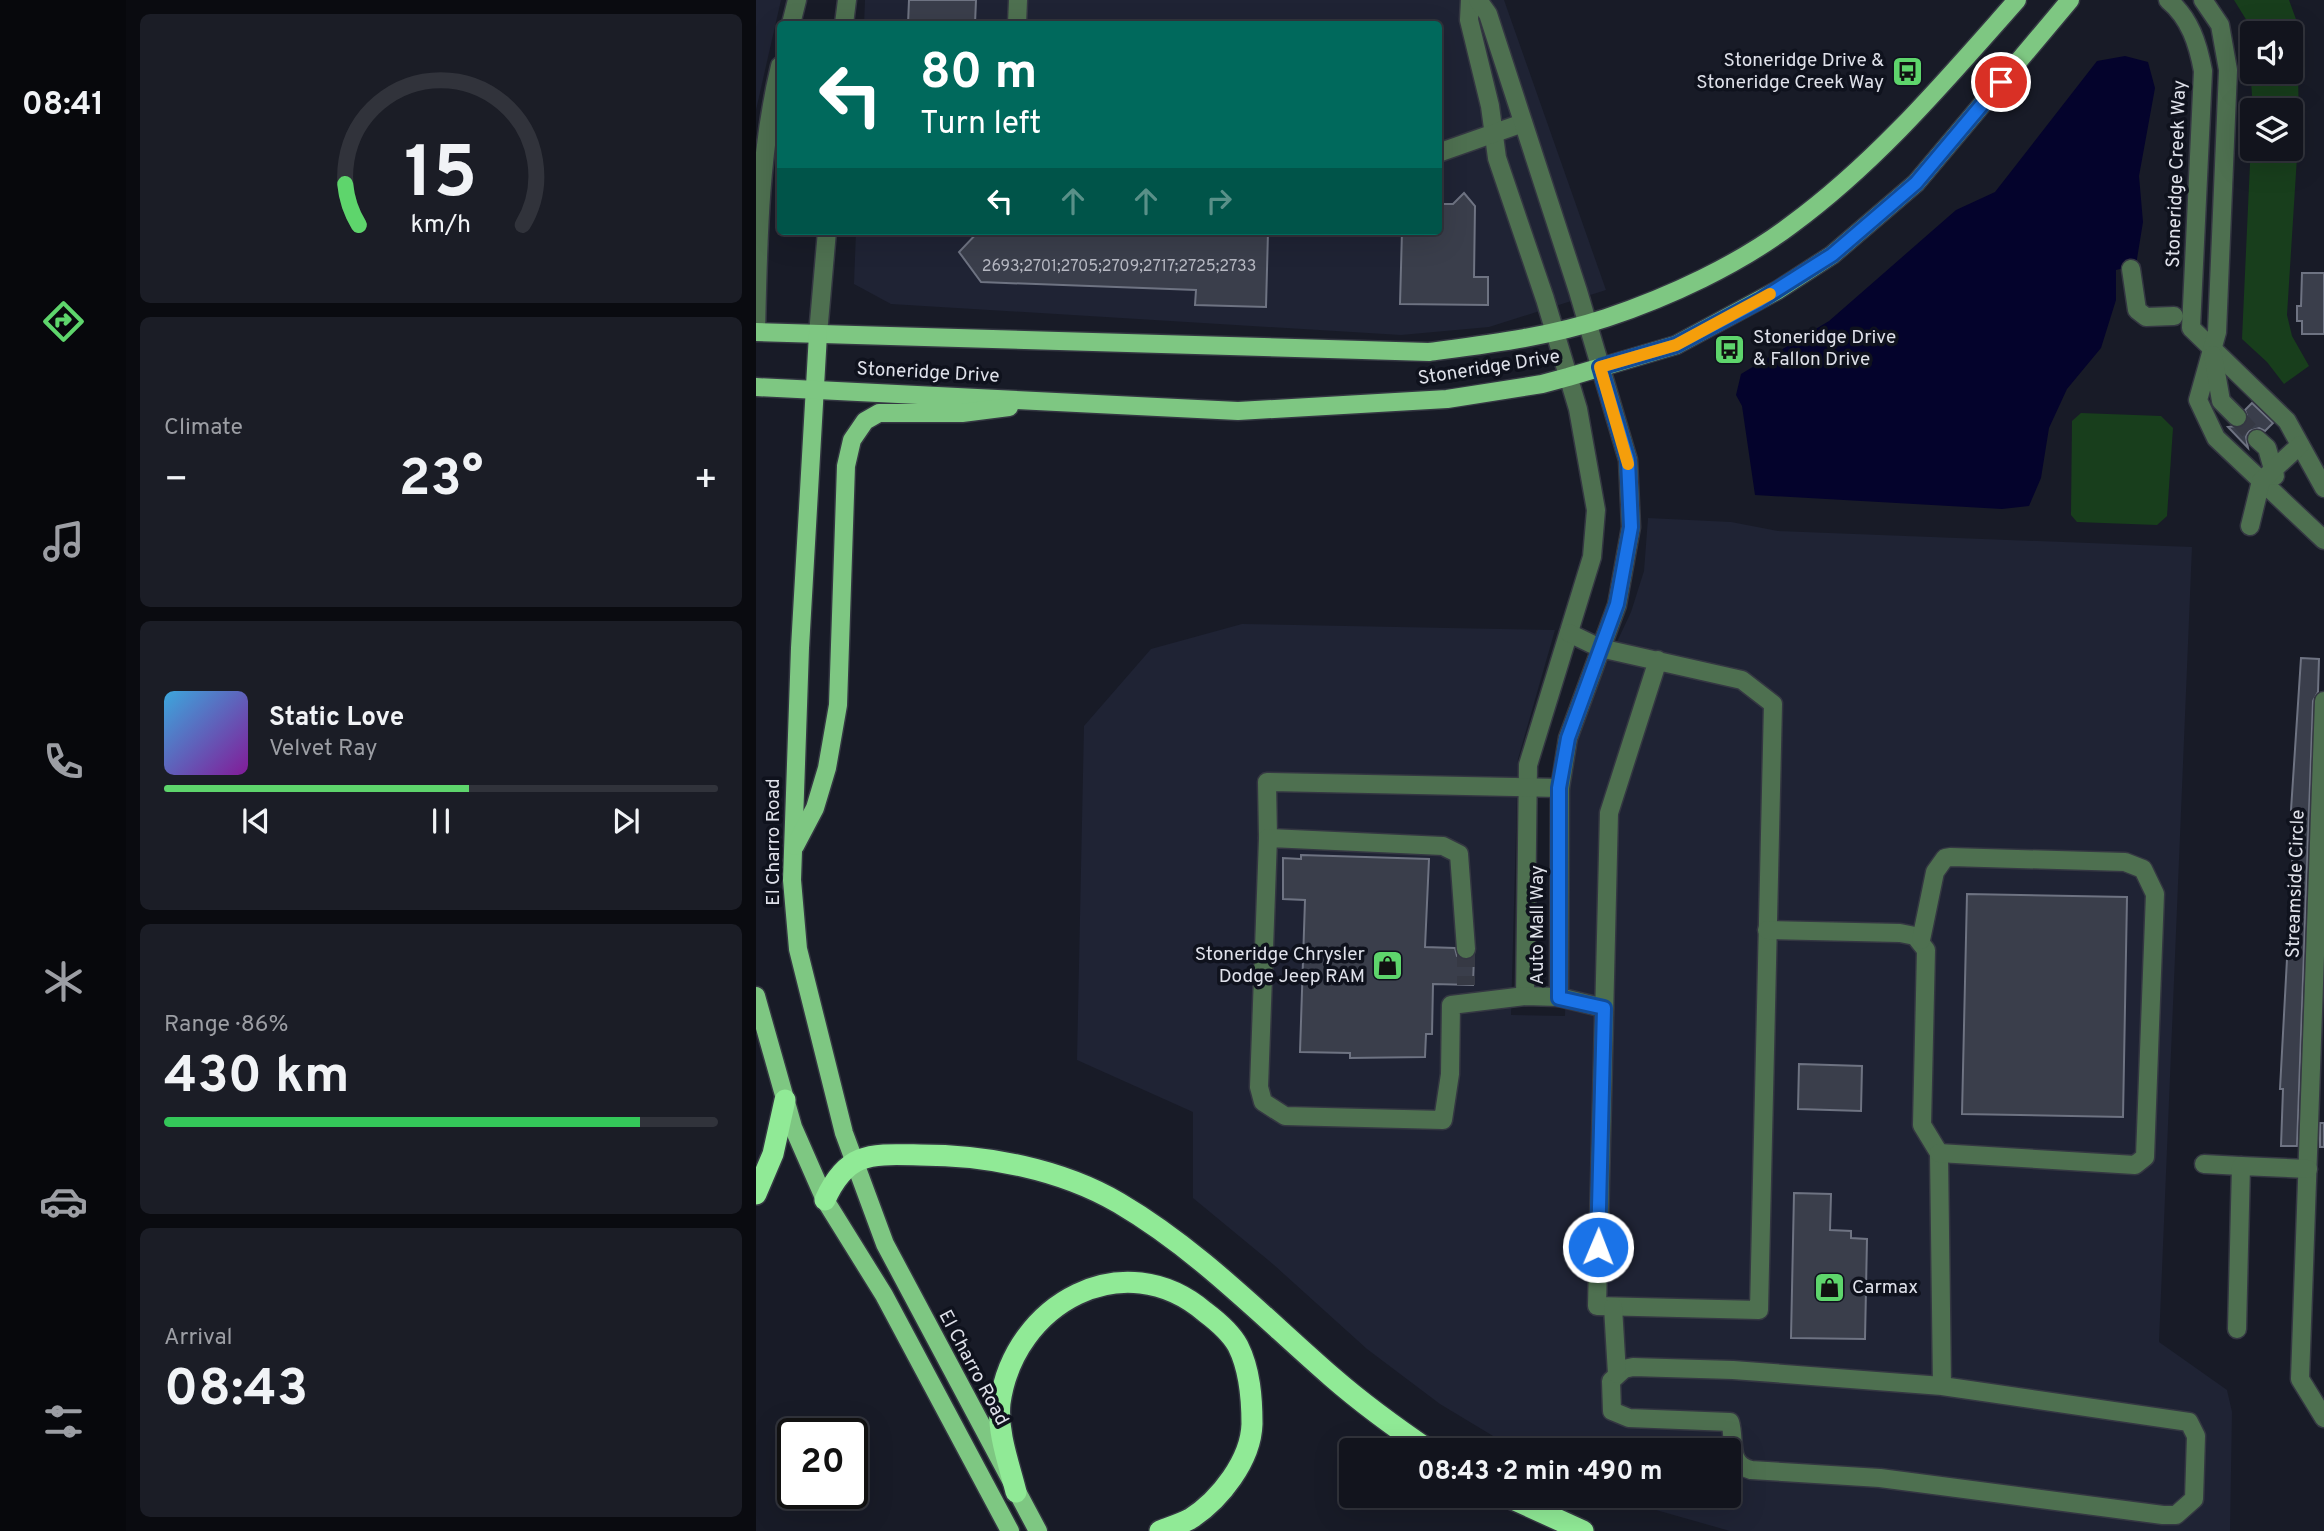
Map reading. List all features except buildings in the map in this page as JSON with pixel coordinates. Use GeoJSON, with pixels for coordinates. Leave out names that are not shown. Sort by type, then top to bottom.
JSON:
{"type":"FeatureCollection","features":[{"type":"Feature","properties":{"kind":"highway"},"geometry":{"type":"LineString","coordinates":[[756,1194],[773,1154],[785,1101]]}},
{"type":"Feature","properties":{"kind":"highway"},"geometry":{"type":"LineString","coordinates":[[825,1200],[835,1179],[853,1161],[896,1154],[947,1155],[1010,1164],[1066,1179],[1119,1203],[1175,1239],[1334,1379],[1411,1438]]}},
{"type":"Feature","properties":{"kind":"highway"},"geometry":{"type":"LineString","coordinates":[[1016,1492],[1001,1430],[1000,1405],[1013,1358],[1037,1320],[1076,1294],[1109,1284],[1152,1284],[1192,1301],[1218,1322],[1237,1345],[1247,1372],[1252,1404],[1251,1438],[1239,1465],[1217,1497],[1189,1519],[1160,1531]]}},
{"type":"Feature","properties":{"kind":"highway"},"geometry":{"type":"LineString","coordinates":[[1532,1508],[1583,1531]]}},
{"type":"Feature","properties":{"kind":"main road","name":"Stoneridge Drive"},"geometry":{"type":"LineString","coordinates":[[756,332],[1429,352],[1525,339],[1587,323],[1682,287],[1791,225],[1858,168],[1927,102],[2017,0]]}},
{"type":"Feature","properties":{"kind":"main road","name":"Stoneridge Drive"},"geometry":{"type":"LineString","coordinates":[[756,387],[1238,411],[1447,399],[1542,384],[1568,377],[1686,340],[1778,290],[1832,255],[1916,183],[2070,0]]}},
{"type":"Feature","properties":{"kind":"main road"},"geometry":{"type":"LineString","coordinates":[[756,332],[756,339]]}},
{"type":"Feature","properties":{"kind":"main road","name":"El Charro Road"},"geometry":{"type":"LineString","coordinates":[[818,334],[800,648],[793,849],[792,880],[798,949],[853,1161],[885,1244],[1038,1531]]}},
{"type":"Feature","properties":{"kind":"main road"},"geometry":{"type":"LineString","coordinates":[[793,849],[815,808],[827,768],[838,705],[846,466],[852,440],[865,421],[879,413],[962,413],[1044,402]]}},
{"type":"Feature","properties":{"kind":"main road"},"geometry":{"type":"LineString","coordinates":[[756,996],[785,1101],[825,1200],[884,1295],[1010,1531]]}},
{"type":"Feature","properties":{"kind":"street"},"geometry":{"type":"LineString","coordinates":[[792,21],[797,0]]}},
{"type":"Feature","properties":{"kind":"street"},"geometry":{"type":"LineString","coordinates":[[844,21],[847,0]]}},
{"type":"Feature","properties":{"kind":"street"},"geometry":{"type":"LineString","coordinates":[[1017,21],[1018,0]]}},
{"type":"Feature","properties":{"kind":"street","name":"Auto Mall Way"},"geometry":{"type":"LineString","coordinates":[[1470,0],[1469,20],[1497,158],[1568,377],[1584,437],[1596,510],[1592,556],[1532,747],[1528,788],[1525,996],[1559,998],[1559,788],[1568,738],[1617,604],[1631,527],[1628,460],[1488,14],[1478,0]]}},
{"type":"Feature","properties":{"kind":"street","name":"Stoneridge Creek Way"},"geometry":{"type":"LineString","coordinates":[[2168,0],[2178,8],[2197,42],[2203,71],[2191,328],[2287,421],[2324,488]]}},
{"type":"Feature","properties":{"kind":"street"},"geometry":{"type":"LineString","coordinates":[[2203,0],[2220,25],[2228,70],[2217,332],[2198,400],[2216,438],[2267,474],[2283,501],[2324,540]]}},
{"type":"Feature","properties":{"kind":"street"},"geometry":{"type":"LineString","coordinates":[[756,332],[759,209],[777,95]]}},
{"type":"Feature","properties":{"kind":"street"},"geometry":{"type":"LineString","coordinates":[[1442,152],[1523,123]]}},
{"type":"Feature","properties":{"kind":"street","name":"El Charro Road"},"geometry":{"type":"LineString","coordinates":[[818,334],[827,235]]}},
{"type":"Feature","properties":{"kind":"street"},"geometry":{"type":"LineString","coordinates":[[2131,269],[2137,310],[2146,317],[2174,316]]}},
{"type":"Feature","properties":{"kind":"street"},"geometry":{"type":"LineString","coordinates":[[2213,351],[2221,401],[2237,417]]}},
{"type":"Feature","properties":{"kind":"street"},"geometry":{"type":"LineString","coordinates":[[2250,526],[2267,474],[2267,449],[2257,439]]}},
{"type":"Feature","properties":{"kind":"street"},"geometry":{"type":"LineString","coordinates":[[2267,474],[2300,445]]}},
{"type":"Feature","properties":{"kind":"street"},"geometry":{"type":"LineString","coordinates":[[1569,633],[1600,648],[1658,660],[1742,680],[1773,704],[1759,1310],[1597,1306],[1609,813],[1658,660]]}},
{"type":"Feature","properties":{"kind":"street","name":"Streamside Circle"},"geometry":{"type":"LineString","coordinates":[[2324,701],[2318,1074],[2308,1169],[2316,1206],[2300,1378],[2324,1419]]}},
{"type":"Feature","properties":{"kind":"street"},"geometry":{"type":"LineString","coordinates":[[1525,996],[1451,1005],[1450,1074],[1443,1120],[1285,1116],[1264,1102],[1259,1087],[1268,838],[1267,782],[1559,788]]}},
{"type":"Feature","properties":{"kind":"street"},"geometry":{"type":"LineString","coordinates":[[1268,838],[1443,846],[1459,854],[1466,948]]}},
{"type":"Feature","properties":{"kind":"street"},"geometry":{"type":"LineString","coordinates":[[1938,1153],[2135,1165],[2141,1163],[2145,1157],[2155,894],[2143,869],[2126,862],[1951,857],[1945,858],[1935,872],[1921,940],[1927,963],[1922,1125],[1938,1153],[1942,1386]]}},
{"type":"Feature","properties":{"kind":"street"},"geometry":{"type":"LineString","coordinates":[[1767,930],[1900,933],[1921,940]]}},
{"type":"Feature","properties":{"kind":"street"},"geometry":{"type":"LineString","coordinates":[[1465,1004],[1466,985]]}},
{"type":"Feature","properties":{"kind":"street"},"geometry":{"type":"LineString","coordinates":[[1559,998],[1604,1008]]}},
{"type":"Feature","properties":{"kind":"street"},"geometry":{"type":"LineString","coordinates":[[2204,1164],[2308,1169]]}},
{"type":"Feature","properties":{"kind":"street"},"geometry":{"type":"LineString","coordinates":[[2237,1329],[2241,1166]]}},
{"type":"Feature","properties":{"kind":"street"},"geometry":{"type":"LineString","coordinates":[[1613,1307],[1617,1374]]}},
{"type":"Feature","properties":{"kind":"street"},"geometry":{"type":"LineString","coordinates":[[1633,1367],[1733,1370],[1942,1386],[2189,1422],[2196,1436],[2194,1499],[2176,1515],[2163,1515],[1880,1478],[1751,1470],[1736,1462],[1730,1422],[1629,1418],[1616,1415],[1610,1405],[1612,1381],[1617,1374],[1633,1367]]}},
{"type":"Feature","properties":{"kind":"shaded area"},"geometry":{"type":"Polygon","coordinates":[[[756,0],[781,0],[756,110],[756,0]]]}},
{"type":"Feature","properties":{"kind":"shaded area"},"geometry":{"type":"Polygon","coordinates":[[[865,0],[1504,0],[1606,290],[1489,327],[1401,335],[891,304],[854,284],[856,235],[1442,235],[1442,21],[864,21],[865,0]]]}},
{"type":"Feature","properties":{"kind":"shaded area"},"geometry":{"type":"Polygon","coordinates":[[[2125,56],[2148,62],[2155,88],[2139,176],[2143,222],[2136,265],[2116,270],[2116,300],[2101,348],[2067,389],[2049,428],[2041,478],[2029,506],[2002,509],[1755,495],[1742,406],[1736,395],[1741,374],[1829,321],[1956,210],[1995,192],[2097,61],[2125,56]]]}},
{"type":"Feature","properties":{"kind":"shaded area"},"geometry":{"type":"Polygon","coordinates":[[[1648,518],[1731,522],[1778,531],[2192,547],[2159,1342],[2227,1390],[2232,1412],[2230,1531],[1730,1531],[1649,1508],[1741,1508],[1741,1438],[1496,1438],[1440,1404],[1367,1349],[1274,1265],[1193,1198],[1193,1112],[1077,1060],[1084,726],[1151,649],[1242,624],[1555,630],[1518,759],[1511,1015],[1565,1016],[1569,785],[1575,742],[1590,699],[1631,612],[1644,571],[1648,518]]]}},
{"type":"Feature","properties":{"kind":"green space"},"geometry":{"type":"Polygon","coordinates":[[[2234,0],[2289,0],[2297,21],[2247,21],[2234,0]]]}},
{"type":"Feature","properties":{"kind":"green space"},"geometry":{"type":"Polygon","coordinates":[[[2251,84],[2298,84],[2298,98],[2252,98],[2251,84]]]}},
{"type":"Feature","properties":{"kind":"green space"},"geometry":{"type":"Polygon","coordinates":[[[2250,161],[2297,161],[2287,315],[2292,336],[2309,366],[2284,384],[2267,362],[2242,339],[2250,161]]]}},
{"type":"Feature","properties":{"kind":"green space"},"geometry":{"type":"Polygon","coordinates":[[[2081,413],[2161,416],[2173,428],[2167,516],[2157,525],[2077,522],[2071,515],[2072,421],[2081,413]]]}},
{"type":"Feature","properties":{"kind":"tunnel"},"geometry":{"type":"LineString","coordinates":[[2237,417],[2257,439]]}},
{"type":"Feature","properties":{"kind":"tunnel"},"geometry":{"type":"LineString","coordinates":[[1466,949],[1466,985]]}},
{"type":"Feature","properties":{"kind":"slow traffic"},"geometry":{"type":"LineString","coordinates":[[1628,464],[1600,367],[1676,345],[1720,324],[1770,294]]}},
{"type":"Feature","properties":{"kind":"place","name":"Stoneridge Drive & Stoneridge Creek Way"},"geometry":{"type":"Point","coordinates":[1907,72]}},
{"type":"Feature","properties":{"kind":"place","name":"Stoneridge Drive & Fallon Drive"},"geometry":{"type":"Point","coordinates":[1730,349]}},
{"type":"Feature","properties":{"kind":"place","name":"Stoneridge Chrysler Dodge Jeep RAM"},"geometry":{"type":"Point","coordinates":[1388,966]}},
{"type":"Feature","properties":{"kind":"place","name":"Carmax"},"geometry":{"type":"Point","coordinates":[1829,1288]}},
{"type":"Feature","properties":{"kind":"route"},"geometry":{"type":"LineString","coordinates":[[1598,1247],[1604,1008],[1559,998],[1559,788],[1568,738],[1617,604],[1631,527],[1628,460],[1600,367],[1676,345],[1720,324],[1832,255],[1916,183],[2001,82]]}}]}
